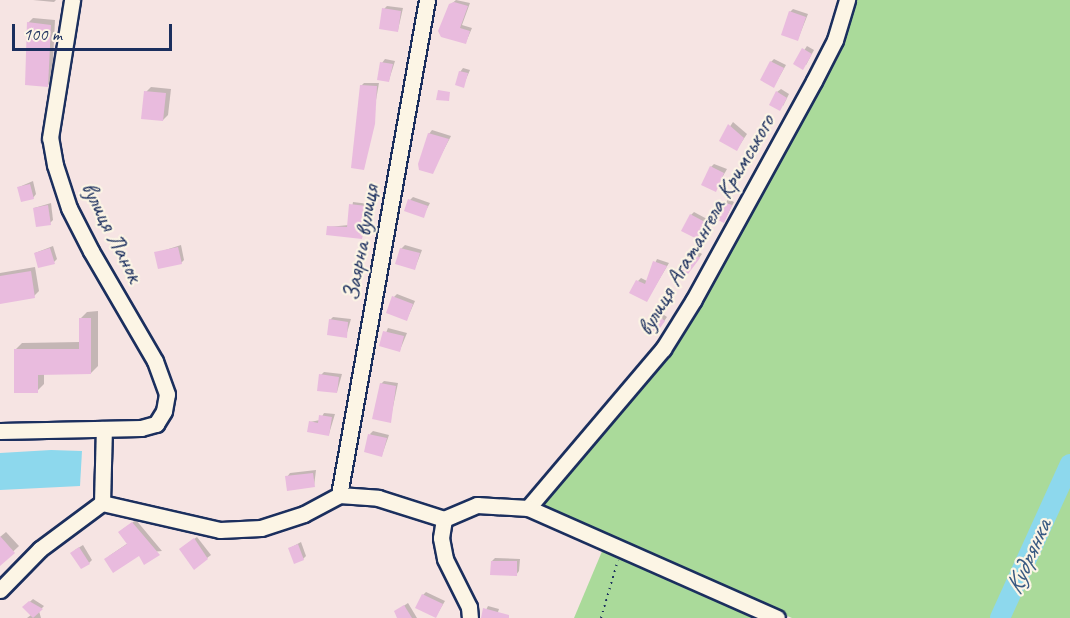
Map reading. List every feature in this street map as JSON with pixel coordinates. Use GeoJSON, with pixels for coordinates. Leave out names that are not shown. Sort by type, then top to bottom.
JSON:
{"type":"FeatureCollection","features":[{"type":"Feature","properties":{"kind":"street","name":"вулиця Ланок"},"geometry":{"type":"LineString","coordinates":[[72,0],[50,138],[69,208],[155,361],[167,394],[164,411],[156,424],[141,428],[104,429]]}},
{"type":"Feature","properties":{"kind":"street","name":"Заярна вулиця"},"geometry":{"type":"LineString","coordinates":[[339,495],[427,0]]}},
{"type":"Feature","properties":{"kind":"street","name":"вулиця Агатангела Кримського"},"geometry":{"type":"LineString","coordinates":[[528,508],[675,330],[814,81],[835,40],[847,0]]}},
{"type":"Feature","properties":{"kind":"street"},"geometry":{"type":"LineString","coordinates":[[0,432],[104,429],[102,503]]}},
{"type":"Feature","properties":{"kind":"street"},"geometry":{"type":"LineString","coordinates":[[0,590],[39,549],[102,503],[220,530],[261,528],[304,514],[339,495],[378,498],[444,519],[477,505],[528,508],[777,618]]}},
{"type":"Feature","properties":{"kind":"street"},"geometry":{"type":"LineString","coordinates":[[444,519],[441,538],[445,559],[470,607],[470,618]]}},
{"type":"Feature","properties":{"kind":"path"},"geometry":{"type":"LineString","coordinates":[[601,618],[621,551]]}},
{"type":"Feature","properties":{"kind":"green space"},"geometry":{"type":"Polygon","coordinates":[[[850,0],[1070,0],[1070,618],[792,618],[535,506],[665,351],[850,0]]]}},
{"type":"Feature","properties":{"kind":"green space"},"geometry":{"type":"Polygon","coordinates":[[[603,549],[765,618],[574,618],[603,549]]]}},
{"type":"Feature","properties":{"kind":"water"},"geometry":{"type":"Polygon","coordinates":[[[82,451],[80,486],[0,490],[0,453],[82,451]]]}},
{"type":"Feature","properties":{"kind":"building"},"geometry":{"type":"Polygon","coordinates":[[[454,2],[468,6],[460,28],[470,31],[466,44],[441,37],[438,31],[449,4],[454,2]]]}},
{"type":"Feature","properties":{"kind":"building"},"geometry":{"type":"Polygon","coordinates":[[[382,8],[401,11],[398,32],[379,29],[382,8]]]}},
{"type":"Feature","properties":{"kind":"building"},"geometry":{"type":"Polygon","coordinates":[[[789,11],[806,17],[798,41],[781,35],[789,11]]]}},
{"type":"Feature","properties":{"kind":"building"},"geometry":{"type":"Polygon","coordinates":[[[27,22],[51,25],[48,87],[25,85],[27,22]]]}},
{"type":"Feature","properties":{"kind":"building"},"geometry":{"type":"Polygon","coordinates":[[[802,48],[812,54],[803,70],[793,64],[802,48]]]}},
{"type":"Feature","properties":{"kind":"building"},"geometry":{"type":"Polygon","coordinates":[[[770,61],[784,68],[774,88],[760,80],[770,61]]]}},
{"type":"Feature","properties":{"kind":"building"},"geometry":{"type":"Polygon","coordinates":[[[380,62],[393,64],[389,82],[377,80],[380,62]]]}},
{"type":"Feature","properties":{"kind":"building"},"geometry":{"type":"Polygon","coordinates":[[[459,71],[468,73],[464,88],[455,85],[459,71]]]}},
{"type":"Feature","properties":{"kind":"building"},"geometry":{"type":"Polygon","coordinates":[[[360,85],[377,86],[375,124],[364,170],[351,168],[360,85]]]}},
{"type":"Feature","properties":{"kind":"building"},"geometry":{"type":"Polygon","coordinates":[[[438,90],[450,92],[449,101],[436,100],[438,90]]]}},
{"type":"Feature","properties":{"kind":"building"},"geometry":{"type":"Polygon","coordinates":[[[144,91],[166,93],[163,121],[141,119],[144,91]]]}},
{"type":"Feature","properties":{"kind":"building"},"geometry":{"type":"Polygon","coordinates":[[[776,91],[787,98],[780,111],[769,105],[776,91]]]}},
{"type":"Feature","properties":{"kind":"building"},"geometry":{"type":"Polygon","coordinates":[[[728,124],[744,138],[737,151],[719,141],[728,124]]]}},
{"type":"Feature","properties":{"kind":"building"},"geometry":{"type":"Polygon","coordinates":[[[428,133],[449,139],[433,174],[419,170],[418,164],[428,133]]]}},
{"type":"Feature","properties":{"kind":"building"},"geometry":{"type":"Polygon","coordinates":[[[710,166],[724,173],[716,192],[701,185],[710,166]]]}},
{"type":"Feature","properties":{"kind":"building"},"geometry":{"type":"Polygon","coordinates":[[[30,184],[34,199],[21,202],[17,187],[30,184]]]}},
{"type":"Feature","properties":{"kind":"building"},"geometry":{"type":"Polygon","coordinates":[[[408,199],[428,206],[424,218],[404,211],[408,199]]]}},
{"type":"Feature","properties":{"kind":"building"},"geometry":{"type":"Polygon","coordinates":[[[723,202],[732,205],[724,223],[716,219],[723,202]]]}},
{"type":"Feature","properties":{"kind":"building"},"geometry":{"type":"Polygon","coordinates":[[[349,204],[367,206],[362,239],[326,235],[327,226],[347,227],[349,204]]]}},
{"type":"Feature","properties":{"kind":"building"},"geometry":{"type":"Polygon","coordinates":[[[48,205],[51,225],[36,227],[33,208],[48,205]]]}},
{"type":"Feature","properties":{"kind":"building"},"geometry":{"type":"Polygon","coordinates":[[[690,214],[705,222],[697,239],[681,231],[690,214]]]}},
{"type":"Feature","properties":{"kind":"building"},"geometry":{"type":"Polygon","coordinates":[[[178,247],[182,264],[158,269],[154,252],[178,247]]]}},
{"type":"Feature","properties":{"kind":"building"},"geometry":{"type":"Polygon","coordinates":[[[50,248],[55,264],[38,268],[34,253],[50,248]]]}},
{"type":"Feature","properties":{"kind":"building"},"geometry":{"type":"Polygon","coordinates":[[[400,248],[420,253],[415,270],[395,264],[400,248]]]}},
{"type":"Feature","properties":{"kind":"building"},"geometry":{"type":"Polygon","coordinates":[[[691,252],[700,258],[688,274],[680,269],[691,252]]]}},
{"type":"Feature","properties":{"kind":"building"},"geometry":{"type":"Polygon","coordinates":[[[653,261],[667,266],[647,302],[629,293],[636,280],[645,284],[653,261]]]}},
{"type":"Feature","properties":{"kind":"building"},"geometry":{"type":"Polygon","coordinates":[[[31,271],[35,298],[0,304],[0,276],[31,271]]]}},
{"type":"Feature","properties":{"kind":"building"},"geometry":{"type":"Polygon","coordinates":[[[392,296],[413,304],[407,321],[386,313],[392,296]]]}},
{"type":"Feature","properties":{"kind":"building"},"geometry":{"type":"Polygon","coordinates":[[[656,314],[665,321],[655,335],[646,328],[656,314]]]}},
{"type":"Feature","properties":{"kind":"building"},"geometry":{"type":"Polygon","coordinates":[[[79,318],[91,318],[91,374],[38,375],[38,393],[14,393],[14,349],[79,349],[79,318]]]}},
{"type":"Feature","properties":{"kind":"building"},"geometry":{"type":"Polygon","coordinates":[[[329,319],[348,322],[347,338],[327,335],[329,319]]]}},
{"type":"Feature","properties":{"kind":"building"},"geometry":{"type":"Polygon","coordinates":[[[383,331],[404,336],[400,352],[379,346],[383,331]]]}},
{"type":"Feature","properties":{"kind":"building"},"geometry":{"type":"Polygon","coordinates":[[[319,374],[339,377],[337,393],[317,391],[319,374]]]}},
{"type":"Feature","properties":{"kind":"building"},"geometry":{"type":"Polygon","coordinates":[[[380,383],[396,386],[391,423],[372,419],[380,383]]]}},
{"type":"Feature","properties":{"kind":"building"},"geometry":{"type":"Polygon","coordinates":[[[319,415],[332,417],[329,436],[307,432],[309,421],[318,423],[319,415]]]}},
{"type":"Feature","properties":{"kind":"building"},"geometry":{"type":"Polygon","coordinates":[[[368,434],[387,438],[382,457],[364,452],[368,434]]]}},
{"type":"Feature","properties":{"kind":"building"},"geometry":{"type":"Polygon","coordinates":[[[313,473],[315,487],[287,491],[285,476],[313,473]]]}},
{"type":"Feature","properties":{"kind":"building"},"geometry":{"type":"Polygon","coordinates":[[[132,522],[160,555],[144,565],[139,556],[113,573],[104,559],[127,544],[118,532],[132,522]]]}},
{"type":"Feature","properties":{"kind":"building"},"geometry":{"type":"Polygon","coordinates":[[[0,536],[15,553],[0,566],[0,536]]]}},
{"type":"Feature","properties":{"kind":"building"},"geometry":{"type":"Polygon","coordinates":[[[194,538],[208,559],[194,570],[179,549],[194,538]]]}},
{"type":"Feature","properties":{"kind":"building"},"geometry":{"type":"Polygon","coordinates":[[[298,544],[304,560],[294,564],[288,548],[298,544]]]}},
{"type":"Feature","properties":{"kind":"building"},"geometry":{"type":"Polygon","coordinates":[[[79,547],[90,564],[81,569],[70,553],[79,547]]]}},
{"type":"Feature","properties":{"kind":"building"},"geometry":{"type":"Polygon","coordinates":[[[491,561],[517,561],[517,576],[490,575],[491,561]]]}},
{"type":"Feature","properties":{"kind":"building"},"geometry":{"type":"Polygon","coordinates":[[[422,594],[443,604],[436,618],[415,608],[422,594]]]}},
{"type":"Feature","properties":{"kind":"building"},"geometry":{"type":"Polygon","coordinates":[[[29,601],[43,609],[33,618],[22,607],[29,601]]]}},
{"type":"Feature","properties":{"kind":"building"},"geometry":{"type":"Polygon","coordinates":[[[404,605],[412,618],[397,618],[394,611],[404,605]]]}},
{"type":"Feature","properties":{"kind":"building"},"geometry":{"type":"Polygon","coordinates":[[[483,608],[509,615],[509,618],[481,618],[483,608]]]}},
{"type":"Feature","properties":{"kind":"waterway","name":"Кудрянка"},"geometry":{"type":"LineString","coordinates":[[1000,618],[1070,464]]}}]}
